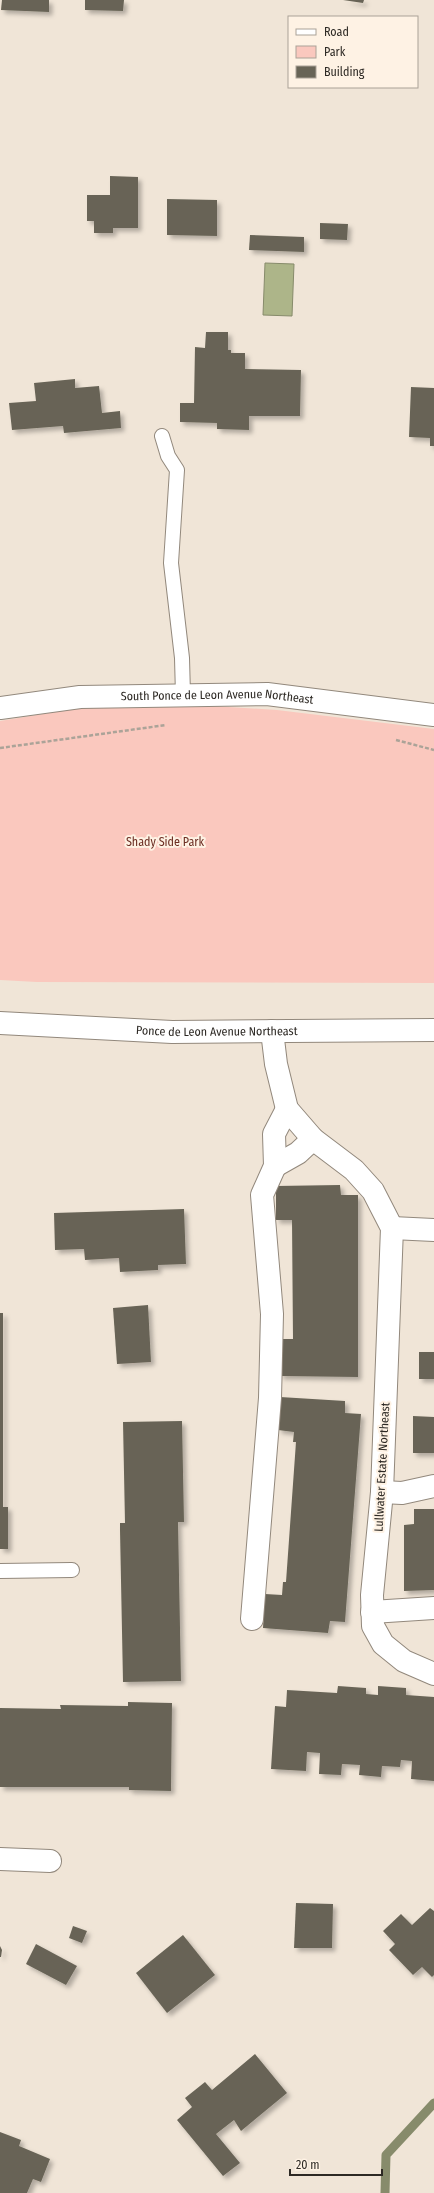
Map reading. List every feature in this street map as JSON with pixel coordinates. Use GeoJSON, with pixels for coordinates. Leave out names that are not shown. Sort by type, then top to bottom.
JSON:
{"type":"FeatureCollection","features":[{"type":"Feature","properties":{"kind":"main road","name":"South Ponce de Leon Avenue Northeast"},"geometry":{"type":"LineString","coordinates":[[0,708],[80,697],[267,694],[434,715]]}},
{"type":"Feature","properties":{"kind":"main road","name":"Ponce de Leon Avenue Northeast"},"geometry":{"type":"LineString","coordinates":[[0,1023],[172,1032],[434,1030]]}},
{"type":"Feature","properties":{"kind":"main road","name":"Lullwater Estate Northeast"},"geometry":{"type":"LineString","coordinates":[[272,1032],[276,1064],[287,1109],[313,1139],[359,1175],[373,1191],[392,1228],[382,1492],[372,1595],[373,1626],[384,1644],[404,1661],[434,1674]]}},
{"type":"Feature","properties":{"kind":"main road"},"geometry":{"type":"LineString","coordinates":[[252,1619],[270,1383],[272,1314],[262,1195],[275,1166],[274,1134],[287,1109]]}},
{"type":"Feature","properties":{"kind":"main road"},"geometry":{"type":"LineString","coordinates":[[275,1166],[298,1153],[313,1139]]}},
{"type":"Feature","properties":{"kind":"main road"},"geometry":{"type":"LineString","coordinates":[[392,1228],[434,1230]]}},
{"type":"Feature","properties":{"kind":"main road"},"geometry":{"type":"LineString","coordinates":[[382,1492],[402,1493],[434,1486]]}},
{"type":"Feature","properties":{"kind":"main road"},"geometry":{"type":"LineString","coordinates":[[372,1612],[434,1608]]}},
{"type":"Feature","properties":{"kind":"main road"},"geometry":{"type":"LineString","coordinates":[[0,1859],[50,1861]]}},
{"type":"Feature","properties":{"kind":"lane"},"geometry":{"type":"LineString","coordinates":[[162,436],[168,456],[178,470],[171,563],[182,658],[183,695]]}},
{"type":"Feature","properties":{"kind":"lane"},"geometry":{"type":"LineString","coordinates":[[0,1571],[72,1570]]}},
{"type":"Feature","properties":{"kind":"path"},"geometry":{"type":"LineString","coordinates":[[0,748],[128,729],[173,724]]}},
{"type":"Feature","properties":{"kind":"path"},"geometry":{"type":"LineString","coordinates":[[394,739],[434,750]]}},
{"type":"Feature","properties":{"kind":"green space","name":"Shady Side Park"},"geometry":{"type":"Polygon","coordinates":[[[166,703],[277,710],[434,729],[434,983],[37,982],[0,980],[0,721],[79,708],[166,703]]]}},
{"type":"Feature","properties":{"kind":"shaded area"},"geometry":{"type":"Polygon","coordinates":[[[265,263],[294,264],[292,316],[263,315],[265,263]]]}},
{"type":"Feature","properties":{"kind":"building"},"geometry":{"type":"Polygon","coordinates":[[[2,0],[49,0],[49,12],[1,10],[2,0]]]}},
{"type":"Feature","properties":{"kind":"building"},"geometry":{"type":"Polygon","coordinates":[[[85,0],[124,0],[123,11],[85,10],[85,0]]]}},
{"type":"Feature","properties":{"kind":"building"},"geometry":{"type":"Polygon","coordinates":[[[343,0],[364,0],[363,3],[343,0]]]}},
{"type":"Feature","properties":{"kind":"building"},"geometry":{"type":"Polygon","coordinates":[[[110,176],[138,177],[138,228],[113,228],[113,233],[94,233],[94,221],[87,221],[87,195],[110,195],[110,176]]]}},
{"type":"Feature","properties":{"kind":"building"},"geometry":{"type":"Polygon","coordinates":[[[167,199],[217,200],[217,236],[167,235],[167,199]]]}},
{"type":"Feature","properties":{"kind":"building"},"geometry":{"type":"Polygon","coordinates":[[[320,223],[348,224],[347,240],[320,239],[320,223]]]}},
{"type":"Feature","properties":{"kind":"building"},"geometry":{"type":"Polygon","coordinates":[[[250,235],[304,237],[304,252],[249,250],[250,235]]]}},
{"type":"Feature","properties":{"kind":"building"},"geometry":{"type":"Polygon","coordinates":[[[206,332],[228,332],[228,350],[231,350],[231,353],[245,353],[245,369],[301,370],[300,416],[249,416],[249,430],[217,429],[217,423],[180,422],[180,403],[194,403],[195,347],[205,348],[206,332]]]}},
{"type":"Feature","properties":{"kind":"building"},"geometry":{"type":"Polygon","coordinates":[[[75,379],[75,388],[99,386],[102,413],[120,411],[121,428],[64,433],[63,426],[12,430],[9,403],[36,401],[34,383],[75,379]]]}},
{"type":"Feature","properties":{"kind":"building"},"geometry":{"type":"Polygon","coordinates":[[[411,387],[434,388],[434,446],[430,446],[430,438],[409,437],[411,387]]]}},
{"type":"Feature","properties":{"kind":"building"},"geometry":{"type":"Polygon","coordinates":[[[340,1185],[341,1195],[358,1195],[358,1377],[280,1376],[280,1339],[293,1339],[292,1220],[276,1220],[276,1186],[340,1185]]]}},
{"type":"Feature","properties":{"kind":"building"},"geometry":{"type":"Polygon","coordinates":[[[184,1209],[186,1264],[158,1265],[158,1270],[120,1272],[119,1258],[85,1260],[84,1249],[55,1250],[54,1213],[184,1209]]]}},
{"type":"Feature","properties":{"kind":"building"},"geometry":{"type":"Polygon","coordinates":[[[148,1305],[151,1362],[117,1364],[113,1308],[148,1305]]]}},
{"type":"Feature","properties":{"kind":"building"},"geometry":{"type":"Polygon","coordinates":[[[0,1313],[3,1313],[3,1507],[8,1507],[8,1549],[0,1549],[0,1313]]]}},
{"type":"Feature","properties":{"kind":"building"},"geometry":{"type":"Polygon","coordinates":[[[419,1352],[434,1352],[434,1379],[419,1379],[419,1352]]]}},
{"type":"Feature","properties":{"kind":"building"},"geometry":{"type":"Polygon","coordinates":[[[280,1397],[345,1401],[345,1413],[361,1414],[345,1622],[330,1621],[328,1633],[263,1628],[265,1594],[282,1595],[283,1582],[286,1582],[296,1442],[293,1442],[294,1432],[278,1430],[280,1397]]]}},
{"type":"Feature","properties":{"kind":"building"},"geometry":{"type":"Polygon","coordinates":[[[413,1416],[434,1417],[434,1453],[413,1453],[413,1416]]]}},
{"type":"Feature","properties":{"kind":"building"},"geometry":{"type":"Polygon","coordinates":[[[182,1421],[184,1522],[178,1522],[181,1681],[123,1682],[120,1523],[125,1523],[123,1422],[182,1421]]]}},
{"type":"Feature","properties":{"kind":"building"},"geometry":{"type":"Polygon","coordinates":[[[414,1509],[434,1509],[434,1590],[404,1591],[404,1525],[414,1524],[414,1509]]]}},
{"type":"Feature","properties":{"kind":"building"},"geometry":{"type":"Polygon","coordinates":[[[338,1686],[366,1688],[366,1694],[378,1695],[378,1686],[406,1688],[406,1695],[434,1697],[434,1781],[411,1779],[412,1761],[401,1760],[400,1767],[382,1766],[381,1777],[359,1775],[360,1765],[342,1764],[341,1775],[319,1774],[320,1753],[307,1752],[306,1771],[271,1769],[275,1706],[286,1707],[287,1690],[337,1693],[338,1686]]]}},
{"type":"Feature","properties":{"kind":"building"},"geometry":{"type":"Polygon","coordinates":[[[128,1702],[172,1703],[171,1791],[129,1790],[129,1787],[0,1787],[0,1708],[61,1709],[60,1705],[128,1706],[128,1702]]]}},
{"type":"Feature","properties":{"kind":"building"},"geometry":{"type":"Polygon","coordinates":[[[296,1903],[333,1904],[332,1948],[294,1948],[296,1903]]]}},
{"type":"Feature","properties":{"kind":"building"},"geometry":{"type":"Polygon","coordinates":[[[430,1908],[434,1911],[434,1975],[432,1977],[422,1967],[413,1975],[389,1950],[395,1944],[383,1931],[401,1914],[412,1925],[430,1908]]]}},
{"type":"Feature","properties":{"kind":"building"},"geometry":{"type":"Polygon","coordinates":[[[73,1926],[87,1931],[82,1943],[69,1938],[73,1926]]]}},
{"type":"Feature","properties":{"kind":"building"},"geometry":{"type":"Polygon","coordinates":[[[183,1935],[215,1975],[167,2013],[136,1973],[183,1935]]]}},
{"type":"Feature","properties":{"kind":"building"},"geometry":{"type":"Polygon","coordinates":[[[36,1944],[77,1966],[66,1985],[26,1964],[36,1944]]]}},
{"type":"Feature","properties":{"kind":"building"},"geometry":{"type":"Polygon","coordinates":[[[0,1946],[2,1950],[1,1957],[0,1957],[0,1946]]]}},
{"type":"Feature","properties":{"kind":"building"},"geometry":{"type":"Polygon","coordinates":[[[255,2054],[287,2093],[241,2131],[234,2120],[216,2134],[240,2163],[223,2176],[177,2120],[192,2107],[185,2098],[205,2082],[212,2090],[255,2054]]]}},
{"type":"Feature","properties":{"kind":"building"},"geometry":{"type":"Polygon","coordinates":[[[0,2132],[21,2140],[19,2146],[50,2159],[41,2182],[33,2179],[27,2193],[0,2193],[0,2132]]]}},
{"type":"Feature","properties":{"kind":"waterway"},"geometry":{"type":"LineString","coordinates":[[385,2193],[386,2155],[434,2103]]}}]}
